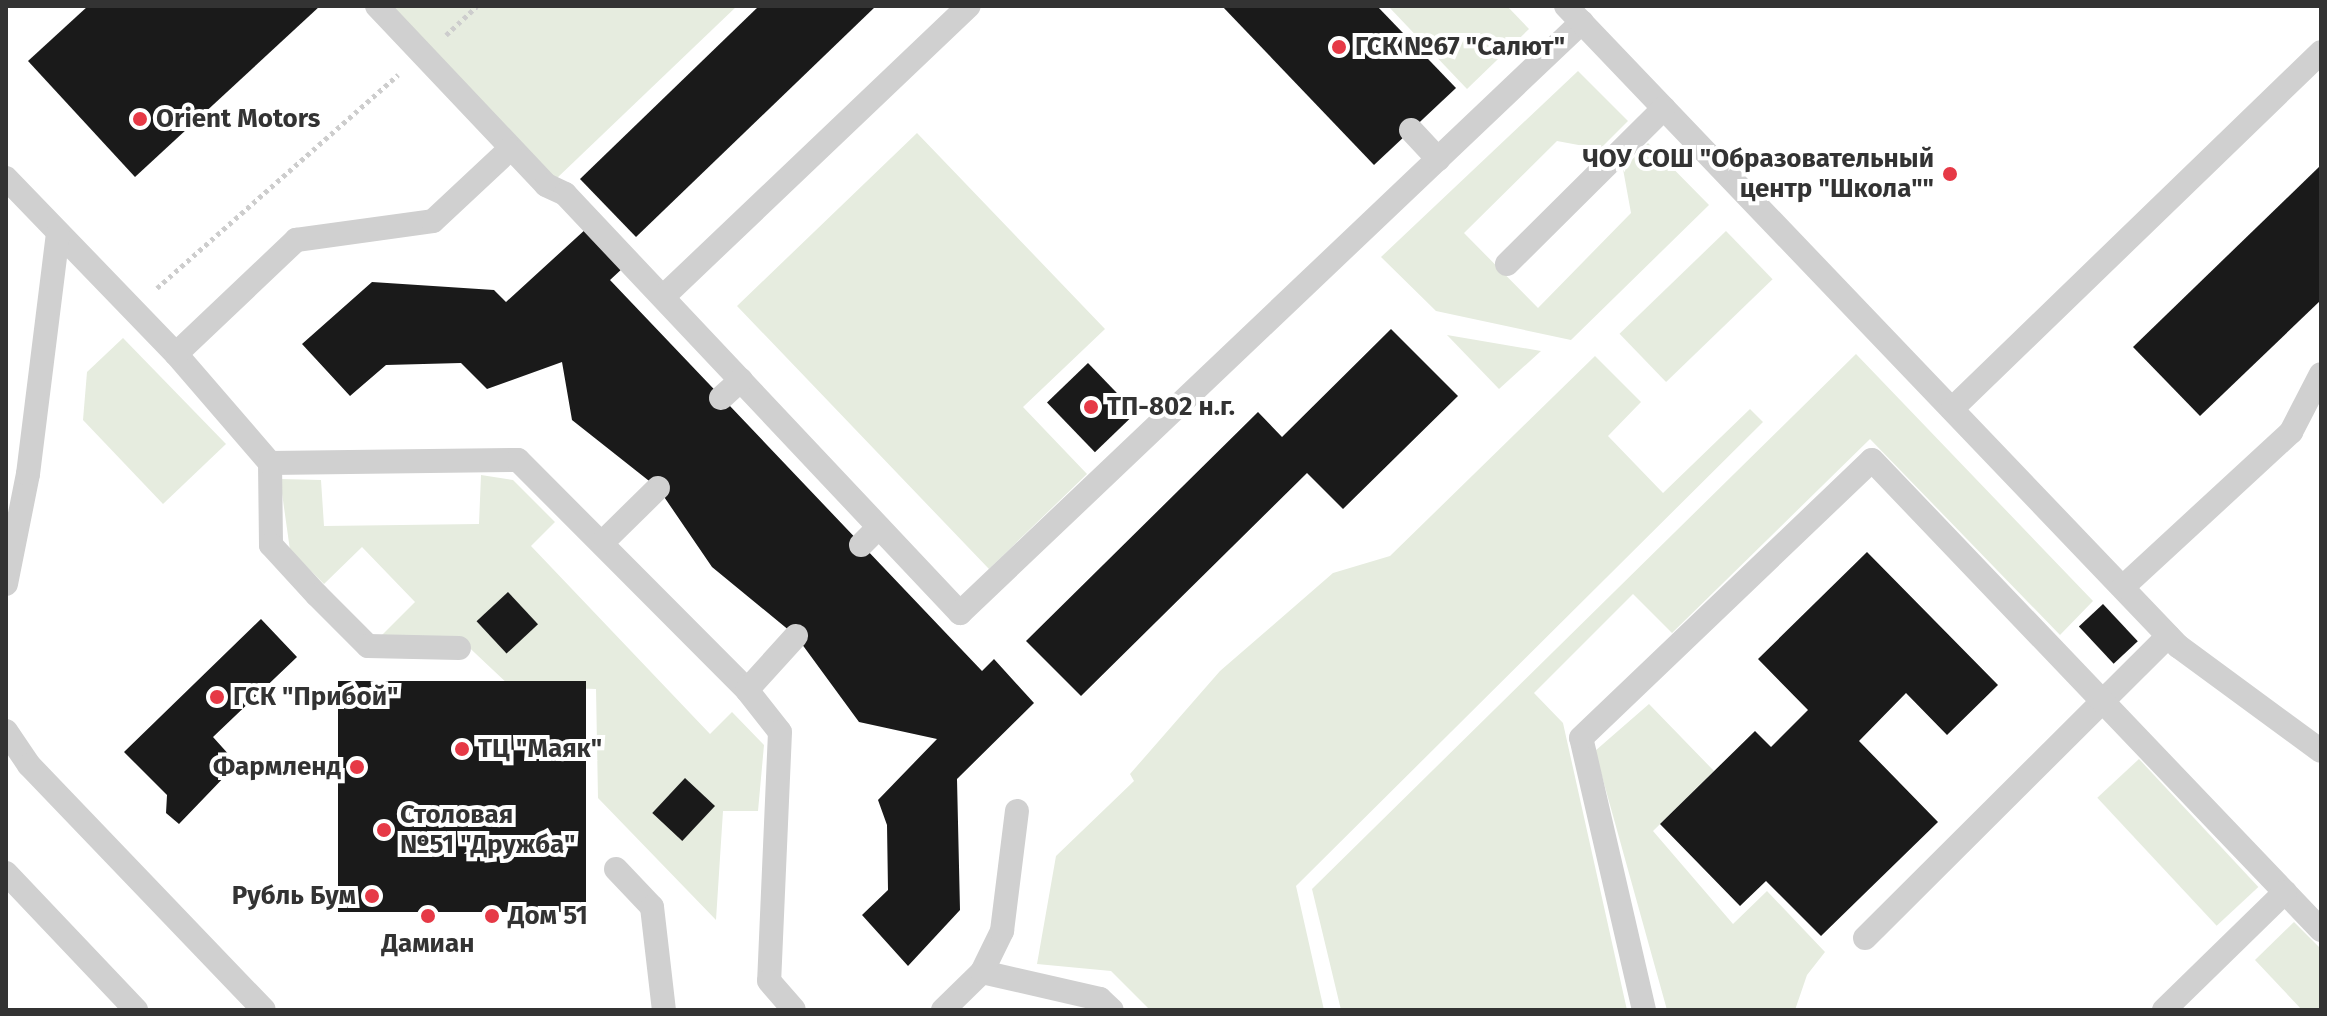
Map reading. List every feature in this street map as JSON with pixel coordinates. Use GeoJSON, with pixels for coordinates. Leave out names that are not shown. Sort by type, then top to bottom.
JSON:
{"type":"FeatureCollection","features":[{"type":"Feature","properties":{"kind":"lane"},"geometry":{"type":"LineString","coordinates":[[377,6],[510,149],[546,185],[565,194],[960,613],[1438,159],[1574,14],[2168,636],[2321,751]]}},
{"type":"Feature","properties":{"kind":"lane"},"geometry":{"type":"LineString","coordinates":[[663,297],[969,6]]}},
{"type":"Feature","properties":{"kind":"lane"},"geometry":{"type":"LineString","coordinates":[[1952,409],[2321,52]]}},
{"type":"Feature","properties":{"kind":"lane"},"geometry":{"type":"LineString","coordinates":[[1507,264],[1664,108]]}},
{"type":"Feature","properties":{"kind":"lane"},"geometry":{"type":"LineString","coordinates":[[1411,130],[1438,159]]}},
{"type":"Feature","properties":{"kind":"lane"},"geometry":{"type":"LineString","coordinates":[[176,354],[296,240],[433,221],[510,149]]}},
{"type":"Feature","properties":{"kind":"lane"},"geometry":{"type":"LineString","coordinates":[[6,178],[131,311],[176,354],[270,463],[271,545],[357,636],[368,646],[459,648]]}},
{"type":"Feature","properties":{"kind":"lane"},"geometry":{"type":"LineString","coordinates":[[6,584],[28,474],[58,233]]}},
{"type":"Feature","properties":{"kind":"lane"},"geometry":{"type":"LineString","coordinates":[[2123,587],[2291,432],[2321,374]]}},
{"type":"Feature","properties":{"kind":"lane"},"geometry":{"type":"LineString","coordinates":[[721,398],[741,380]]}},
{"type":"Feature","properties":{"kind":"lane"},"geometry":{"type":"LineString","coordinates":[[270,463],[518,460],[747,690],[780,732],[769,981],[794,1010]]}},
{"type":"Feature","properties":{"kind":"lane"},"geometry":{"type":"LineString","coordinates":[[1644,1010],[1581,738],[1872,460],[2321,930]]}},
{"type":"Feature","properties":{"kind":"lane"},"geometry":{"type":"LineString","coordinates":[[603,542],[658,488]]}},
{"type":"Feature","properties":{"kind":"lane"},"geometry":{"type":"LineString","coordinates":[[861,545],[879,527]]}},
{"type":"Feature","properties":{"kind":"lane"},"geometry":{"type":"LineString","coordinates":[[747,690],[796,636]]}},
{"type":"Feature","properties":{"kind":"lane"},"geometry":{"type":"LineString","coordinates":[[1865,938],[2100,700],[2168,636]]}},
{"type":"Feature","properties":{"kind":"lane"},"geometry":{"type":"LineString","coordinates":[[6,731],[29,765],[264,1010]]}},
{"type":"Feature","properties":{"kind":"lane"},"geometry":{"type":"LineString","coordinates":[[943,1010],[982,972],[1002,931],[1017,811]]}},
{"type":"Feature","properties":{"kind":"lane"},"geometry":{"type":"LineString","coordinates":[[616,869],[652,907],[664,1010]]}},
{"type":"Feature","properties":{"kind":"lane"},"geometry":{"type":"LineString","coordinates":[[6,873],[136,1010]]}},
{"type":"Feature","properties":{"kind":"lane"},"geometry":{"type":"LineString","coordinates":[[2164,1010],[2285,892]]}},
{"type":"Feature","properties":{"kind":"lane"},"geometry":{"type":"LineString","coordinates":[[982,972],[1100,999],[1112,1010]]}},
{"type":"Feature","properties":{"kind":"path"},"geometry":{"type":"LineString","coordinates":[[131,311],[477,6]]}},
{"type":"Feature","properties":{"kind":"shaded area"},"geometry":{"type":"Polygon","coordinates":[[[390,6],[737,6],[556,179],[390,6]]]}},
{"type":"Feature","properties":{"kind":"shaded area"},"geometry":{"type":"Polygon","coordinates":[[[1388,6],[1507,6],[1529,29],[1467,89],[1388,6]]]}},
{"type":"Feature","properties":{"kind":"shaded area"},"geometry":{"type":"Polygon","coordinates":[[[1578,71],[1628,121],[1600,149],[1557,141],[1464,233],[1538,308],[1631,213],[1623,169],[1648,143],[1709,205],[1571,340],[1436,311],[1381,257],[1578,71]]]}},
{"type":"Feature","properties":{"kind":"shaded area"},"geometry":{"type":"Polygon","coordinates":[[[917,133],[1105,329],[1023,407],[1087,474],[989,569],[737,306],[917,133]]]}},
{"type":"Feature","properties":{"kind":"shaded area"},"geometry":{"type":"Polygon","coordinates":[[[1726,231],[1773,279],[1666,382],[1620,334],[1726,231]]]}},
{"type":"Feature","properties":{"kind":"shaded area"},"geometry":{"type":"Polygon","coordinates":[[[1447,335],[1541,351],[1499,389],[1447,335]]]}},
{"type":"Feature","properties":{"kind":"shaded area"},"geometry":{"type":"Polygon","coordinates":[[[123,338],[226,444],[163,504],[83,420],[87,372],[123,338]]]}},
{"type":"Feature","properties":{"kind":"shaded area"},"geometry":{"type":"Polygon","coordinates":[[[1856,354],[2093,601],[2060,635],[1870,439],[1672,633],[1633,594],[1534,693],[1563,723],[1627,1010],[1341,1010],[1312,889],[1856,354]]]}},
{"type":"Feature","properties":{"kind":"shaded area"},"geometry":{"type":"Polygon","coordinates":[[[1595,356],[1641,402],[1608,436],[1663,493],[1750,409],[1763,422],[1296,886],[1324,1010],[1150,1010],[1111,971],[1037,964],[1056,856],[1134,781],[1130,774],[1220,671],[1333,573],[1390,556],[1595,356]]]}},
{"type":"Feature","properties":{"kind":"shaded area"},"geometry":{"type":"Polygon","coordinates":[[[481,475],[513,480],[555,522],[531,546],[710,734],[732,712],[764,745],[758,811],[723,811],[716,920],[598,798],[596,689],[510,686],[458,637],[378,639],[415,602],[362,547],[324,584],[290,550],[280,479],[321,480],[324,526],[479,524],[481,475]]]}},
{"type":"Feature","properties":{"kind":"shaded area"},"geometry":{"type":"Polygon","coordinates":[[[1649,704],[1714,771],[1653,831],[1733,924],[1767,891],[1825,952],[1807,975],[1795,1010],[1667,1010],[1595,751],[1649,704]]]}},
{"type":"Feature","properties":{"kind":"shaded area"},"geometry":{"type":"Polygon","coordinates":[[[2139,759],[2258,887],[2217,926],[2097,798],[2139,759]]]}},
{"type":"Feature","properties":{"kind":"shaded area"},"geometry":{"type":"Polygon","coordinates":[[[2294,922],[2321,949],[2321,1010],[2302,1010],[2255,960],[2294,922]]]}},
{"type":"Feature","properties":{"kind":"building","name":"Orient Motors"},"geometry":{"type":"Polygon","coordinates":[[[88,6],[320,6],[135,177],[28,61],[88,6]]]}},
{"type":"Feature","properties":{"kind":"building"},"geometry":{"type":"Polygon","coordinates":[[[759,6],[876,6],[636,237],[580,179],[759,6]]]}},
{"type":"Feature","properties":{"kind":"building","name":"ГСК №67 \"Салют\""},"geometry":{"type":"Polygon","coordinates":[[[1222,6],[1377,6],[1456,88],[1374,165],[1222,6]]]}},
{"type":"Feature","properties":{"kind":"building"},"geometry":{"type":"Polygon","coordinates":[[[2321,165],[2321,300],[2200,416],[2133,347],[2321,165]]]}},
{"type":"Feature","properties":{"kind":"building"},"geometry":{"type":"Polygon","coordinates":[[[587,228],[624,267],[610,280],[982,671],[994,659],[1034,703],[957,779],[960,910],[908,966],[862,915],[888,890],[887,825],[878,800],[937,739],[859,722],[796,636],[712,567],[658,488],[572,420],[562,362],[487,389],[461,363],[386,365],[350,396],[302,344],[372,282],[494,290],[506,302],[587,228]]]}},
{"type":"Feature","properties":{"kind":"building"},"geometry":{"type":"Polygon","coordinates":[[[1391,329],[1458,396],[1343,509],[1307,473],[1081,696],[1026,641],[1258,412],[1282,437],[1391,329]]]}},
{"type":"Feature","properties":{"kind":"building","name":"ТП-802 н.г."},"geometry":{"type":"Polygon","coordinates":[[[1088,363],[1136,413],[1095,452],[1047,403],[1088,363]]]}},
{"type":"Feature","properties":{"kind":"building"},"geometry":{"type":"Polygon","coordinates":[[[1867,552],[1998,685],[1947,735],[1906,693],[1859,741],[1938,822],[1821,936],[1766,881],[1740,906],[1660,824],[1755,731],[1771,747],[1808,710],[1758,659],[1867,552]]]}},
{"type":"Feature","properties":{"kind":"building"},"geometry":{"type":"Polygon","coordinates":[[[508,592],[538,624],[507,654],[477,621],[508,592]]]}},
{"type":"Feature","properties":{"kind":"building"},"geometry":{"type":"Polygon","coordinates":[[[2103,604],[2138,641],[2114,664],[2079,627],[2103,604]]]}},
{"type":"Feature","properties":{"kind":"building","name":"ГСК \"Прибой\""},"geometry":{"type":"Polygon","coordinates":[[[261,619],[297,657],[213,737],[231,757],[230,771],[179,824],[166,813],[167,795],[124,752],[261,619]]]}},
{"type":"Feature","properties":{"kind":"building","name":"ТЦ \"Маяк\""},"geometry":{"type":"Polygon","coordinates":[[[338,681],[586,681],[586,912],[338,912],[338,681]]]}},
{"type":"Feature","properties":{"kind":"building"},"geometry":{"type":"Polygon","coordinates":[[[685,778],[715,806],[682,841],[652,813],[685,778]]]}},
{"type":"Feature","properties":{"kind":"place","name":"ГСК №67 \"Салют\""},"geometry":{"type":"Point","coordinates":[1339,47]}},
{"type":"Feature","properties":{"kind":"place","name":"Orient Motors"},"geometry":{"type":"Point","coordinates":[140,119]}},
{"type":"Feature","properties":{"kind":"place","name":"ЧОУ СОШ \"Образовательный центр \"Школа\"\""},"geometry":{"type":"Point","coordinates":[1950,174]}},
{"type":"Feature","properties":{"kind":"place","name":"ТП-802 н.г."},"geometry":{"type":"Point","coordinates":[1091,407]}},
{"type":"Feature","properties":{"kind":"place","name":"ГСК \"Прибой\""},"geometry":{"type":"Point","coordinates":[217,697]}},
{"type":"Feature","properties":{"kind":"place","name":"ТЦ \"Маяк\""},"geometry":{"type":"Point","coordinates":[462,749]}},
{"type":"Feature","properties":{"kind":"place","name":"Фармленд"},"geometry":{"type":"Point","coordinates":[357,767]}},
{"type":"Feature","properties":{"kind":"place","name":"Столовая №51 \"Дружба\""},"geometry":{"type":"Point","coordinates":[384,830]}},
{"type":"Feature","properties":{"kind":"place","name":"Рубль Бум"},"geometry":{"type":"Point","coordinates":[372,896]}},
{"type":"Feature","properties":{"kind":"place","name":"Дамиан"},"geometry":{"type":"Point","coordinates":[428,916]}},
{"type":"Feature","properties":{"kind":"place","name":"Дом 51"},"geometry":{"type":"Point","coordinates":[492,916]}}]}
